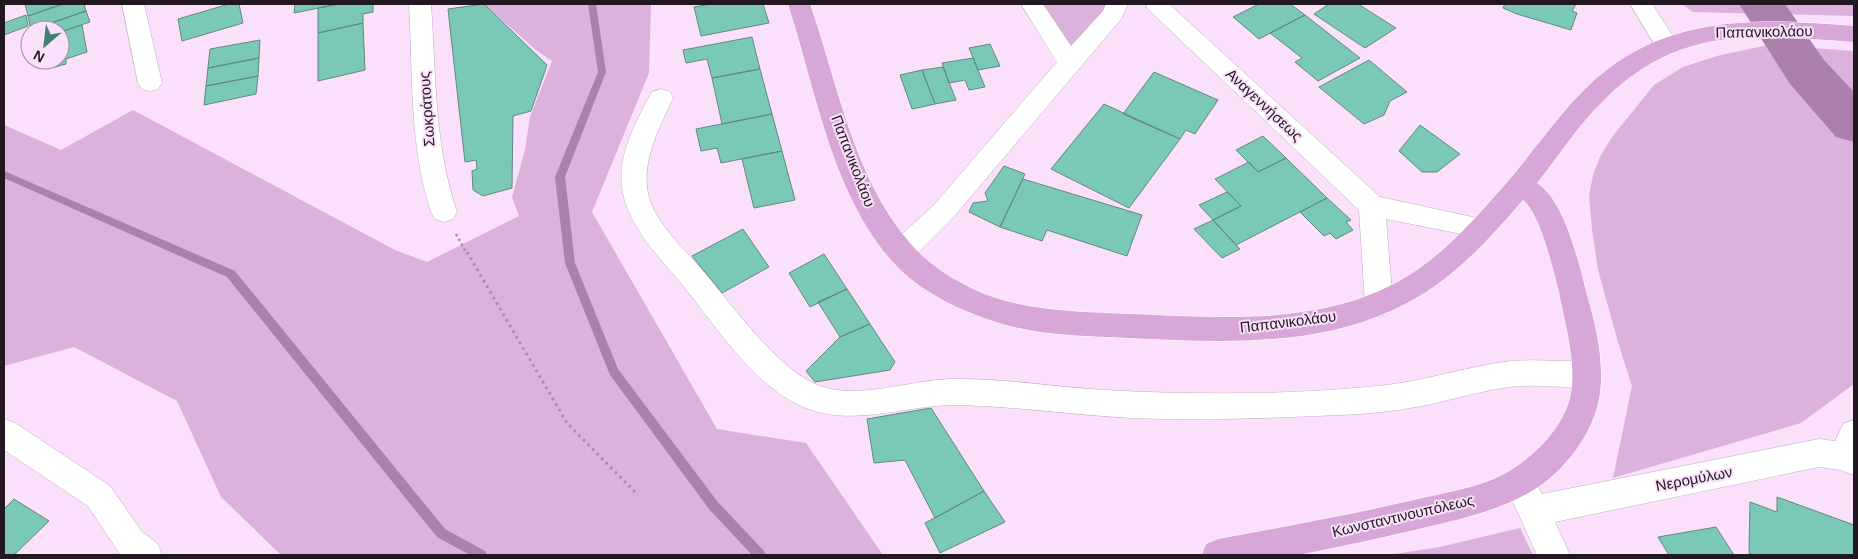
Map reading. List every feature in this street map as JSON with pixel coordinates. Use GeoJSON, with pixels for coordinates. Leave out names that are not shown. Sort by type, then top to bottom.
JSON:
{"type":"FeatureCollection","features":[{"type":"Feature","properties":{"kind":"main road","name":"Παπανικολάου"},"geometry":{"type":"LineString","coordinates":[[799,4],[853,169],[872,210],[901,252],[932,278],[960,295],[996,309],[1043,319],[1108,325],[1250,328],[1330,319],[1379,304],[1430,276],[1446,263],[1482,228],[1520,186],[1603,86],[1634,62],[1666,44],[1701,34],[1742,30],[1789,30],[1854,34]]}},
{"type":"Feature","properties":{"kind":"main road","name":"Κωνσταντινουπόλεως"},"geometry":{"type":"LineString","coordinates":[[1218,555],[1391,521],[1462,504],[1520,482],[1552,454],[1578,418],[1585,390],[1586,375],[1578,311],[1556,239],[1536,196],[1520,186]]}},
{"type":"Feature","properties":{"kind":"street"},"geometry":{"type":"LineString","coordinates":[[133,4],[150,83]]}},
{"type":"Feature","properties":{"kind":"street","name":"Σωκράτους"},"geometry":{"type":"LineString","coordinates":[[420,4],[426,126],[434,183],[444,212]]}},
{"type":"Feature","properties":{"kind":"street"},"geometry":{"type":"LineString","coordinates":[[1032,4],[1070,62]]}},
{"type":"Feature","properties":{"kind":"street"},"geometry":{"type":"LineString","coordinates":[[901,252],[942,213],[1113,14],[1117,4]]}},
{"type":"Feature","properties":{"kind":"street","name":"Αναγεννήσεως"},"geometry":{"type":"LineString","coordinates":[[1156,4],[1372,206]]}},
{"type":"Feature","properties":{"kind":"street"},"geometry":{"type":"LineString","coordinates":[[1641,4],[1666,44]]}},
{"type":"Feature","properties":{"kind":"street"},"geometry":{"type":"LineString","coordinates":[[661,98],[645,136],[634,174],[636,195],[647,223],[775,372],[792,386],[820,400],[835,403],[853,403],[946,392],[1103,403],[1178,406],[1274,404],[1374,399],[1417,393],[1510,374],[1586,375]]}},
{"type":"Feature","properties":{"kind":"street"},"geometry":{"type":"LineString","coordinates":[[1379,304],[1372,206],[1482,228]]}},
{"type":"Feature","properties":{"kind":"street"},"geometry":{"type":"LineString","coordinates":[[4,433],[99,496],[131,542],[146,555]]}},
{"type":"Feature","properties":{"kind":"street","name":"Νερομύλων"},"geometry":{"type":"LineString","coordinates":[[1534,511],[1818,453],[1850,450]]}},
{"type":"Feature","properties":{"kind":"street"},"geometry":{"type":"LineString","coordinates":[[1520,482],[1554,555]]}},
{"type":"Feature","properties":{"kind":"path"},"geometry":{"type":"LineString","coordinates":[[444,212],[567,423],[638,495]]}},
{"type":"Feature","properties":{"kind":"shaded area"},"geometry":{"type":"Polygon","coordinates":[[[484,4],[651,4],[649,73],[592,212],[717,429],[806,443],[883,555],[281,555],[221,497],[177,401],[74,347],[4,366],[4,125],[61,150],[133,110],[395,250],[427,262],[519,216],[512,197],[525,150],[530,117],[552,61],[536,50],[484,4]]]}},
{"type":"Feature","properties":{"kind":"shaded area"},"geometry":{"type":"Polygon","coordinates":[[[1040,4],[1109,5],[1075,47],[1069,46],[1040,4]]]}},
{"type":"Feature","properties":{"kind":"shaded area"},"geometry":{"type":"Polygon","coordinates":[[[1682,4],[1854,4],[1854,16],[1693,12],[1682,4]]]}},
{"type":"Feature","properties":{"kind":"shaded area"},"geometry":{"type":"Polygon","coordinates":[[[1768,45],[1854,51],[1854,384],[1801,423],[1613,478],[1632,386],[1598,270],[1589,196],[1593,175],[1600,157],[1612,137],[1654,85],[1683,67],[1717,56],[1768,45]]]}},
{"type":"Feature","properties":{"kind":"shaded area"},"geometry":{"type":"Polygon","coordinates":[[[1520,528],[1533,555],[1388,555],[1440,547],[1520,528]]]}},
{"type":"Feature","properties":{"kind":"building"},"geometry":{"type":"Polygon","coordinates":[[[25,4],[63,4],[28,16],[25,4]]]}},
{"type":"Feature","properties":{"kind":"building"},"geometry":{"type":"Polygon","coordinates":[[[63,4],[84,4],[86,11],[60,20],[29,20],[28,16],[63,4]]]}},
{"type":"Feature","properties":{"kind":"building"},"geometry":{"type":"Polygon","coordinates":[[[229,4],[239,4],[243,23],[182,41],[178,19],[229,4]]]}},
{"type":"Feature","properties":{"kind":"building"},"geometry":{"type":"Polygon","coordinates":[[[295,4],[339,4],[294,13],[295,4]]]}},
{"type":"Feature","properties":{"kind":"building"},"geometry":{"type":"Polygon","coordinates":[[[339,4],[373,4],[373,12],[363,14],[363,23],[318,33],[318,8],[339,4]]]}},
{"type":"Feature","properties":{"kind":"building"},"geometry":{"type":"Polygon","coordinates":[[[484,4],[547,65],[531,111],[513,116],[512,188],[483,196],[473,190],[472,171],[477,169],[476,160],[465,162],[448,9],[484,4]]]}},
{"type":"Feature","properties":{"kind":"building"},"geometry":{"type":"Polygon","coordinates":[[[711,4],[763,4],[769,23],[701,36],[694,7],[711,4]]]}},
{"type":"Feature","properties":{"kind":"building"},"geometry":{"type":"Polygon","coordinates":[[[1259,4],[1290,4],[1305,15],[1259,39],[1233,17],[1259,4]]]}},
{"type":"Feature","properties":{"kind":"building"},"geometry":{"type":"Polygon","coordinates":[[[1329,4],[1358,4],[1396,28],[1365,48],[1314,14],[1329,4]]]}},
{"type":"Feature","properties":{"kind":"building"},"geometry":{"type":"Polygon","coordinates":[[[1505,4],[1576,4],[1572,11],[1577,13],[1571,30],[1517,14],[1503,8],[1505,4]]]}},
{"type":"Feature","properties":{"kind":"building"},"geometry":{"type":"Polygon","coordinates":[[[86,11],[90,22],[70,29],[70,20],[60,20],[86,11]]]}},
{"type":"Feature","properties":{"kind":"building"},"geometry":{"type":"Polygon","coordinates":[[[26,15],[27,20],[20,20],[20,29],[4,35],[4,23],[26,15]]]}},
{"type":"Feature","properties":{"kind":"building"},"geometry":{"type":"Polygon","coordinates":[[[1305,15],[1360,58],[1318,81],[1295,62],[1302,58],[1270,33],[1305,15]]]}},
{"type":"Feature","properties":{"kind":"building"},"geometry":{"type":"Polygon","coordinates":[[[363,23],[365,70],[318,81],[318,33],[363,23]]]}},
{"type":"Feature","properties":{"kind":"building"},"geometry":{"type":"Polygon","coordinates":[[[82,25],[87,52],[70,58],[70,29],[82,25]]]}},
{"type":"Feature","properties":{"kind":"building"},"geometry":{"type":"Polygon","coordinates":[[[752,37],[760,69],[712,78],[707,59],[686,63],[683,50],[752,37]]]}},
{"type":"Feature","properties":{"kind":"building"},"geometry":{"type":"Polygon","coordinates":[[[260,40],[259,58],[208,68],[210,49],[260,40]]]}},
{"type":"Feature","properties":{"kind":"building"},"geometry":{"type":"Polygon","coordinates":[[[990,44],[1000,66],[978,70],[969,48],[990,44]]]}},
{"type":"Feature","properties":{"kind":"building"},"geometry":{"type":"Polygon","coordinates":[[[259,58],[258,76],[206,86],[208,68],[259,58]]]}},
{"type":"Feature","properties":{"kind":"building"},"geometry":{"type":"Polygon","coordinates":[[[973,58],[985,87],[969,90],[965,80],[949,83],[942,63],[973,58]]]}},
{"type":"Feature","properties":{"kind":"building"},"geometry":{"type":"Polygon","coordinates":[[[1369,60],[1407,92],[1390,101],[1384,115],[1364,124],[1319,87],[1369,60]]]}},
{"type":"Feature","properties":{"kind":"building"},"geometry":{"type":"Polygon","coordinates":[[[943,67],[956,100],[935,104],[922,70],[943,67]]]}},
{"type":"Feature","properties":{"kind":"building"},"geometry":{"type":"Polygon","coordinates":[[[760,69],[772,114],[722,124],[712,78],[760,69]]]}},
{"type":"Feature","properties":{"kind":"building"},"geometry":{"type":"Polygon","coordinates":[[[922,70],[935,104],[912,109],[900,75],[922,70]]]}},
{"type":"Feature","properties":{"kind":"building"},"geometry":{"type":"Polygon","coordinates":[[[1154,72],[1218,100],[1195,134],[1186,130],[1180,139],[1123,114],[1154,72]]]}},
{"type":"Feature","properties":{"kind":"building"},"geometry":{"type":"Polygon","coordinates":[[[258,76],[256,94],[204,105],[206,86],[258,76]]]}},
{"type":"Feature","properties":{"kind":"building"},"geometry":{"type":"Polygon","coordinates":[[[1104,104],[1180,139],[1129,208],[1051,169],[1104,104]]]}},
{"type":"Feature","properties":{"kind":"building"},"geometry":{"type":"Polygon","coordinates":[[[772,114],[782,151],[721,163],[717,148],[701,151],[696,129],[772,114]]]}},
{"type":"Feature","properties":{"kind":"building"},"geometry":{"type":"Polygon","coordinates":[[[1420,125],[1460,154],[1437,172],[1422,172],[1399,151],[1420,125]]]}},
{"type":"Feature","properties":{"kind":"building"},"geometry":{"type":"Polygon","coordinates":[[[1263,136],[1286,158],[1258,172],[1236,150],[1263,136]]]}},
{"type":"Feature","properties":{"kind":"building"},"geometry":{"type":"Polygon","coordinates":[[[782,151],[795,200],[754,208],[742,159],[782,151]]]}},
{"type":"Feature","properties":{"kind":"building"},"geometry":{"type":"Polygon","coordinates":[[[1286,158],[1327,198],[1236,245],[1213,220],[1241,206],[1215,179],[1249,162],[1258,172],[1286,158]]]}},
{"type":"Feature","properties":{"kind":"building"},"geometry":{"type":"Polygon","coordinates":[[[1004,166],[1025,174],[1000,227],[969,212],[973,203],[988,201],[985,193],[1004,166]]]}},
{"type":"Feature","properties":{"kind":"building"},"geometry":{"type":"Polygon","coordinates":[[[1023,179],[1142,215],[1127,256],[1047,230],[1042,241],[1000,227],[1023,179]]]}},
{"type":"Feature","properties":{"kind":"building"},"geometry":{"type":"Polygon","coordinates":[[[1227,192],[1241,206],[1213,220],[1199,205],[1227,192]]]}},
{"type":"Feature","properties":{"kind":"building"},"geometry":{"type":"Polygon","coordinates":[[[1327,198],[1351,220],[1346,222],[1353,230],[1336,239],[1330,233],[1324,236],[1300,212],[1327,198]]]}},
{"type":"Feature","properties":{"kind":"building"},"geometry":{"type":"Polygon","coordinates":[[[1213,220],[1240,249],[1222,258],[1194,229],[1213,220]]]}},
{"type":"Feature","properties":{"kind":"building"},"geometry":{"type":"Polygon","coordinates":[[[743,229],[769,267],[722,293],[692,256],[743,229]]]}},
{"type":"Feature","properties":{"kind":"building"},"geometry":{"type":"Polygon","coordinates":[[[824,254],[847,289],[810,307],[789,273],[824,254]]]}},
{"type":"Feature","properties":{"kind":"building"},"geometry":{"type":"Polygon","coordinates":[[[847,289],[870,324],[840,337],[818,302],[847,289]]]}},
{"type":"Feature","properties":{"kind":"building"},"geometry":{"type":"Polygon","coordinates":[[[870,324],[895,362],[890,370],[815,382],[806,371],[840,337],[870,324]]]}},
{"type":"Feature","properties":{"kind":"building"},"geometry":{"type":"Polygon","coordinates":[[[931,408],[984,491],[935,518],[905,460],[874,463],[867,419],[931,408]]]}},
{"type":"Feature","properties":{"kind":"building"},"geometry":{"type":"Polygon","coordinates":[[[984,491],[1005,522],[940,553],[925,523],[984,491]]]}},
{"type":"Feature","properties":{"kind":"building"},"geometry":{"type":"Polygon","coordinates":[[[1777,497],[1854,525],[1854,555],[1754,555],[1749,553],[1750,502],[1777,512],[1777,497]]]}},
{"type":"Feature","properties":{"kind":"building"},"geometry":{"type":"Polygon","coordinates":[[[14,499],[49,521],[14,555],[4,555],[4,509],[14,499]]]}},
{"type":"Feature","properties":{"kind":"building"},"geometry":{"type":"Polygon","coordinates":[[[1716,527],[1734,555],[1669,555],[1658,537],[1716,527]]]}},
{"type":"Feature","properties":{"kind":"waterway"},"geometry":{"type":"LineString","coordinates":[[592,4],[602,72],[560,177],[570,263],[614,372],[713,505],[760,555]]}},
{"type":"Feature","properties":{"kind":"waterway"},"geometry":{"type":"LineString","coordinates":[[1762,4],[1807,72],[1854,124]]}},
{"type":"Feature","properties":{"kind":"waterway"},"geometry":{"type":"LineString","coordinates":[[4,174],[231,274],[441,533],[481,555]]}}]}
